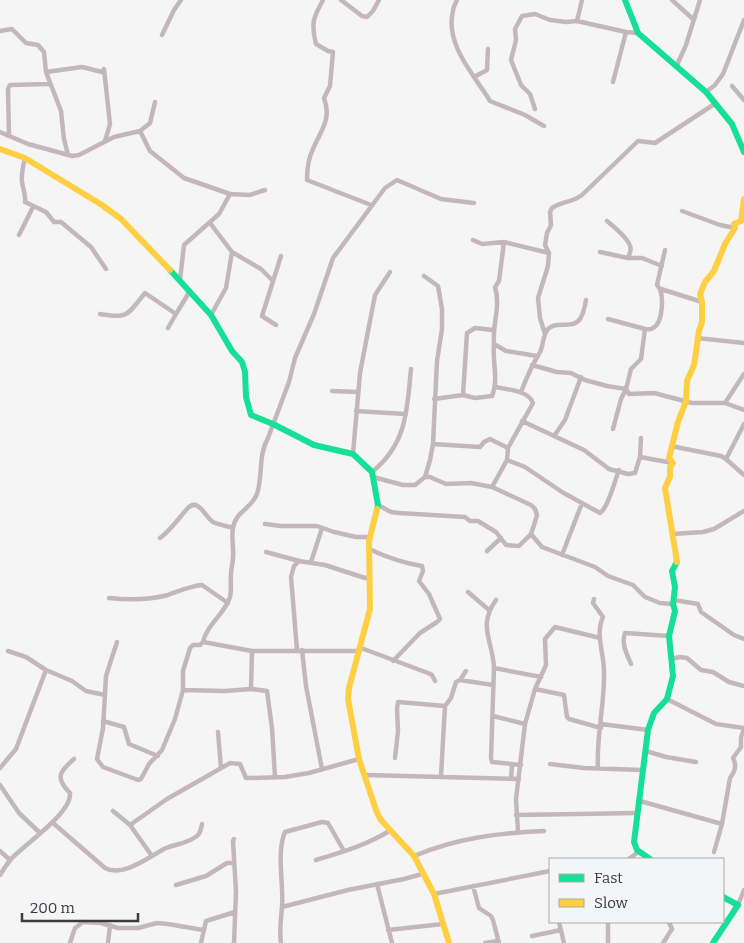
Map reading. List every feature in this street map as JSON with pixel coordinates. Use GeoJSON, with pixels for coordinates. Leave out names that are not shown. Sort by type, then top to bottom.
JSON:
{"type":"FeatureCollection","features":[{"type":"Feature","properties":{"kind":"street"},"geometry":{"type":"LineString","coordinates":[[162,34],[181,0]]}},
{"type":"Feature","properties":{"kind":"street"},"geometry":{"type":"LineString","coordinates":[[323,0],[313,22],[316,44],[333,52],[330,86],[324,98],[328,108],[327,118],[312,150],[307,180],[371,205]]}},
{"type":"Feature","properties":{"kind":"street"},"geometry":{"type":"LineString","coordinates":[[341,0],[362,16],[367,17],[379,0]]}},
{"type":"Feature","properties":{"kind":"street"},"geometry":{"type":"LineString","coordinates":[[457,0],[453,10],[454,40],[459,53],[490,101],[525,114],[544,126]]}},
{"type":"Feature","properties":{"kind":"street"},"geometry":{"type":"LineString","coordinates":[[577,21],[582,0]]}},
{"type":"Feature","properties":{"kind":"street"},"geometry":{"type":"LineString","coordinates":[[625,0],[638,33],[677,65],[716,103],[732,124],[744,152]]}},
{"type":"Feature","properties":{"kind":"street"},"geometry":{"type":"LineString","coordinates":[[672,0],[693,19]]}},
{"type":"Feature","properties":{"kind":"street"},"geometry":{"type":"LineString","coordinates":[[677,65],[686,45],[700,0]]}},
{"type":"Feature","properties":{"kind":"street"},"geometry":{"type":"LineString","coordinates":[[535,109],[530,94],[521,85],[511,60],[516,40],[515,29],[522,16],[529,14],[550,20],[577,21],[638,33]]}},
{"type":"Feature","properties":{"kind":"street"},"geometry":{"type":"LineString","coordinates":[[706,92],[715,85],[723,74],[744,20]]}},
{"type":"Feature","properties":{"kind":"street"},"geometry":{"type":"LineString","coordinates":[[0,31],[12,29],[26,43],[41,47],[44,52],[49,84],[60,105],[68,155]]}},
{"type":"Feature","properties":{"kind":"street"},"geometry":{"type":"LineString","coordinates":[[613,82],[626,32]]}},
{"type":"Feature","properties":{"kind":"street"},"geometry":{"type":"LineString","coordinates":[[474,77],[487,70],[488,49]]}},
{"type":"Feature","properties":{"kind":"street"},"geometry":{"type":"LineString","coordinates":[[46,72],[82,67],[102,72],[104,69],[110,124],[105,141]]}},
{"type":"Feature","properties":{"kind":"street"},"geometry":{"type":"LineString","coordinates":[[9,136],[8,89],[10,85],[49,84]]}},
{"type":"Feature","properties":{"kind":"street"},"geometry":{"type":"LineString","coordinates":[[732,86],[744,100]]}},
{"type":"Feature","properties":{"kind":"street"},"geometry":{"type":"LineString","coordinates":[[0,132],[28,144],[68,155],[79,155],[105,141],[140,131],[150,123],[155,102]]}},
{"type":"Feature","properties":{"kind":"street"},"geometry":{"type":"LineString","coordinates":[[545,334],[540,318],[538,298],[548,266],[549,253],[545,245],[545,238],[551,225],[550,212],[552,208],[567,201],[577,199],[633,144],[638,141],[655,143],[716,103]]}},
{"type":"Feature","properties":{"kind":"street"},"geometry":{"type":"LineString","coordinates":[[140,131],[150,151],[184,178],[230,194],[250,195],[265,190]]}},
{"type":"Feature","properties":{"kind":"street"},"geometry":{"type":"LineString","coordinates":[[0,148],[25,158],[102,205],[121,219],[180,280],[211,315],[232,351],[242,362],[245,372],[246,397],[251,415],[314,445],[353,454],[372,474],[410,486],[415,485],[425,476],[430,460],[437,361],[442,329],[442,309],[438,286],[424,276]]}},
{"type":"Feature","properties":{"kind":"street"},"geometry":{"type":"LineString","coordinates":[[25,158],[22,168],[22,183],[26,202],[46,212],[54,222],[62,222],[91,247],[106,269]]}},
{"type":"Feature","properties":{"kind":"street"},"geometry":{"type":"LineString","coordinates":[[118,642],[106,676],[103,721],[97,759],[103,766],[140,780],[149,764],[158,756],[175,719],[183,690],[183,671],[190,648],[193,645],[200,645],[204,635],[228,603],[231,595],[232,528],[236,518],[254,501],[263,446],[289,382],[294,358],[314,314],[333,258],[371,205],[385,188],[397,180],[440,199],[474,203]]}},
{"type":"Feature","properties":{"kind":"street"},"geometry":{"type":"LineString","coordinates":[[180,280],[184,245],[210,223],[230,194]]}},
{"type":"Feature","properties":{"kind":"street"},"geometry":{"type":"LineString","coordinates":[[673,463],[669,458],[671,446],[686,401],[687,381],[694,365],[697,338],[702,322],[700,294],[705,282],[714,271],[725,244],[735,228],[734,224],[743,222],[744,199]]}},
{"type":"Feature","properties":{"kind":"street"},"geometry":{"type":"LineString","coordinates":[[19,235],[33,207]]}},
{"type":"Feature","properties":{"kind":"street"},"geometry":{"type":"LineString","coordinates":[[682,211],[720,225],[735,228]]}},
{"type":"Feature","properties":{"kind":"street"},"geometry":{"type":"LineString","coordinates":[[607,220],[629,243],[631,250],[628,258]]}},
{"type":"Feature","properties":{"kind":"street"},"geometry":{"type":"LineString","coordinates":[[210,223],[232,252],[261,269],[273,281]]}},
{"type":"Feature","properties":{"kind":"street"},"geometry":{"type":"LineString","coordinates":[[473,240],[482,244],[504,242],[549,253]]}},
{"type":"Feature","properties":{"kind":"street"},"geometry":{"type":"LineString","coordinates":[[434,399],[463,395],[475,398],[492,396],[496,387],[492,354],[497,296],[495,287],[499,281],[504,242]]}},
{"type":"Feature","properties":{"kind":"street"},"geometry":{"type":"LineString","coordinates":[[665,250],[657,286],[702,302]]}},
{"type":"Feature","properties":{"kind":"street"},"geometry":{"type":"LineString","coordinates":[[211,315],[226,288],[232,252]]}},
{"type":"Feature","properties":{"kind":"street"},"geometry":{"type":"LineString","coordinates":[[600,252],[628,258],[642,258],[662,266]]}},
{"type":"Feature","properties":{"kind":"street"},"geometry":{"type":"LineString","coordinates":[[276,325],[262,316],[281,256]]}},
{"type":"Feature","properties":{"kind":"street"},"geometry":{"type":"LineString","coordinates":[[353,454],[357,392],[375,294],[390,272]]}},
{"type":"Feature","properties":{"kind":"street"},"geometry":{"type":"LineString","coordinates":[[608,319],[645,329],[653,329],[663,309],[661,289]]}},
{"type":"Feature","properties":{"kind":"street"},"geometry":{"type":"LineString","coordinates":[[168,328],[190,291]]}},
{"type":"Feature","properties":{"kind":"street"},"geometry":{"type":"LineString","coordinates":[[100,314],[118,317],[128,314],[144,293],[176,314]]}},
{"type":"Feature","properties":{"kind":"street"},"geometry":{"type":"LineString","coordinates":[[521,392],[536,356],[541,350],[545,334],[551,326],[576,323],[580,318],[586,300]]}},
{"type":"Feature","properties":{"kind":"street"},"geometry":{"type":"LineString","coordinates":[[463,395],[467,332],[475,328],[493,330]]}},
{"type":"Feature","properties":{"kind":"street"},"geometry":{"type":"LineString","coordinates":[[613,428],[620,399],[626,389],[631,370],[641,358],[645,329]]}},
{"type":"Feature","properties":{"kind":"street"},"geometry":{"type":"LineString","coordinates":[[697,338],[744,343]]}},
{"type":"Feature","properties":{"kind":"street"},"geometry":{"type":"LineString","coordinates":[[494,344],[506,351],[536,356]]}},
{"type":"Feature","properties":{"kind":"street"},"geometry":{"type":"LineString","coordinates":[[532,365],[557,372],[571,373],[607,386],[626,389],[629,394],[654,393],[703,404],[725,403],[744,410]]}},
{"type":"Feature","properties":{"kind":"street"},"geometry":{"type":"LineString","coordinates":[[372,474],[382,464],[404,428],[411,369]]}},
{"type":"Feature","properties":{"kind":"street"},"geometry":{"type":"LineString","coordinates":[[725,403],[744,374]]}},
{"type":"Feature","properties":{"kind":"street"},"geometry":{"type":"LineString","coordinates":[[554,436],[565,420],[581,377]]}},
{"type":"Feature","properties":{"kind":"street"},"geometry":{"type":"LineString","coordinates":[[492,486],[507,460],[508,448],[533,403],[531,398],[521,392],[496,387]]}},
{"type":"Feature","properties":{"kind":"street"},"geometry":{"type":"LineString","coordinates":[[332,392],[357,392]]}},
{"type":"Feature","properties":{"kind":"street"},"geometry":{"type":"LineString","coordinates":[[356,411],[405,414]]}},
{"type":"Feature","properties":{"kind":"street"},"geometry":{"type":"LineString","coordinates":[[522,421],[584,450],[609,468],[628,474],[635,472],[640,457],[642,438]]}},
{"type":"Feature","properties":{"kind":"street"},"geometry":{"type":"LineString","coordinates":[[726,458],[744,424]]}},
{"type":"Feature","properties":{"kind":"street"},"geometry":{"type":"LineString","coordinates":[[432,444],[480,447],[490,439],[508,448]]}},
{"type":"Feature","properties":{"kind":"street"},"geometry":{"type":"LineString","coordinates":[[671,446],[726,458],[744,475]]}},
{"type":"Feature","properties":{"kind":"street"},"geometry":{"type":"LineString","coordinates":[[640,457],[673,463]]}},
{"type":"Feature","properties":{"kind":"street"},"geometry":{"type":"LineString","coordinates":[[507,460],[525,467],[562,492],[600,513],[603,511],[619,470]]}},
{"type":"Feature","properties":{"kind":"street"},"geometry":{"type":"LineString","coordinates":[[648,858],[638,852],[634,847],[634,842],[648,730],[654,713],[667,699],[671,687],[672,659],[669,636],[675,611],[673,602],[675,587],[672,571],[678,564],[665,488],[670,477],[670,467],[673,463]]}},
{"type":"Feature","properties":{"kind":"street"},"geometry":{"type":"LineString","coordinates":[[372,474],[378,505],[369,549],[370,609],[348,694],[360,760],[377,813],[414,856],[434,894],[449,943]]}},
{"type":"Feature","properties":{"kind":"street"},"geometry":{"type":"LineString","coordinates":[[378,505],[391,512],[465,517],[470,521],[478,521],[496,532],[506,545],[519,546],[531,534],[537,515],[536,509],[531,505],[492,486],[471,483],[446,484],[425,476]]}},
{"type":"Feature","properties":{"kind":"street"},"geometry":{"type":"LineString","coordinates":[[562,555],[582,503]]}},
{"type":"Feature","properties":{"kind":"street"},"geometry":{"type":"LineString","coordinates":[[160,538],[169,531],[190,505],[194,504],[199,506],[214,523],[232,528]]}},
{"type":"Feature","properties":{"kind":"street"},"geometry":{"type":"LineString","coordinates":[[672,534],[703,532],[714,529],[744,510]]}},
{"type":"Feature","properties":{"kind":"street"},"geometry":{"type":"LineString","coordinates":[[265,524],[314,526],[356,537],[370,537]]}},
{"type":"Feature","properties":{"kind":"street"},"geometry":{"type":"LineString","coordinates":[[311,562],[322,528]]}},
{"type":"Feature","properties":{"kind":"street"},"geometry":{"type":"LineString","coordinates":[[531,534],[542,547],[595,566],[608,576],[633,585],[645,597],[660,603],[698,604],[701,612],[734,636],[744,639]]}},
{"type":"Feature","properties":{"kind":"street"},"geometry":{"type":"LineString","coordinates":[[487,551],[501,538]]}},
{"type":"Feature","properties":{"kind":"street"},"geometry":{"type":"LineString","coordinates":[[369,549],[389,558],[422,566],[423,571],[419,581],[429,594],[440,619],[420,633],[394,660]]}},
{"type":"Feature","properties":{"kind":"street"},"geometry":{"type":"LineString","coordinates":[[266,552],[299,561],[311,562],[365,578],[370,577]]}},
{"type":"Feature","properties":{"kind":"street"},"geometry":{"type":"LineString","coordinates":[[299,561],[294,566],[291,577],[300,650],[322,769]]}},
{"type":"Feature","properties":{"kind":"street"},"geometry":{"type":"LineString","coordinates":[[109,598],[144,599],[202,585],[228,603]]}},
{"type":"Feature","properties":{"kind":"street"},"geometry":{"type":"LineString","coordinates":[[468,592],[489,610]]}},
{"type":"Feature","properties":{"kind":"street"},"geometry":{"type":"LineString","coordinates":[[594,599],[593,603],[602,617],[599,626],[605,688],[597,746],[598,768]]}},
{"type":"Feature","properties":{"kind":"street"},"geometry":{"type":"LineString","coordinates":[[496,600],[489,610],[486,630],[493,655],[494,668],[492,762],[521,765]]}},
{"type":"Feature","properties":{"kind":"street"},"geometry":{"type":"LineString","coordinates":[[518,832],[516,815],[525,724],[535,689],[546,665],[545,639],[555,627],[600,638]]}},
{"type":"Feature","properties":{"kind":"street"},"geometry":{"type":"LineString","coordinates":[[631,664],[624,646],[625,633],[669,636]]}},
{"type":"Feature","properties":{"kind":"street"},"geometry":{"type":"LineString","coordinates":[[202,642],[252,651],[360,649],[428,673],[432,675],[435,681]]}},
{"type":"Feature","properties":{"kind":"street"},"geometry":{"type":"LineString","coordinates":[[8,651],[26,656],[46,670],[72,681],[86,691],[105,695]]}},
{"type":"Feature","properties":{"kind":"street"},"geometry":{"type":"LineString","coordinates":[[251,689],[252,651]]}},
{"type":"Feature","properties":{"kind":"street"},"geometry":{"type":"LineString","coordinates":[[672,659],[687,658],[701,670],[713,672],[729,682],[744,686]]}},
{"type":"Feature","properties":{"kind":"street"},"geometry":{"type":"LineString","coordinates":[[494,668],[542,677]]}},
{"type":"Feature","properties":{"kind":"street"},"geometry":{"type":"LineString","coordinates":[[0,768],[16,750],[46,670]]}},
{"type":"Feature","properties":{"kind":"street"},"geometry":{"type":"LineString","coordinates":[[441,776],[445,706],[451,698],[456,682],[460,680],[466,671]]}},
{"type":"Feature","properties":{"kind":"street"},"geometry":{"type":"LineString","coordinates":[[460,680],[493,685]]}},
{"type":"Feature","properties":{"kind":"street"},"geometry":{"type":"LineString","coordinates":[[183,690],[225,692],[251,689],[262,690],[268,693],[275,777]]}},
{"type":"Feature","properties":{"kind":"street"},"geometry":{"type":"LineString","coordinates":[[535,689],[564,694],[567,717],[569,719],[601,726],[648,730]]}},
{"type":"Feature","properties":{"kind":"street"},"geometry":{"type":"LineString","coordinates":[[667,699],[716,724],[744,728],[742,737],[743,748],[733,758],[736,764],[730,778],[722,824],[714,852]]}},
{"type":"Feature","properties":{"kind":"street"},"geometry":{"type":"LineString","coordinates":[[395,758],[398,731],[398,702],[445,706]]}},
{"type":"Feature","properties":{"kind":"street"},"geometry":{"type":"LineString","coordinates":[[493,716],[525,724]]}},
{"type":"Feature","properties":{"kind":"street"},"geometry":{"type":"LineString","coordinates":[[103,721],[124,727],[129,744],[158,756]]}},
{"type":"Feature","properties":{"kind":"street"},"geometry":{"type":"LineString","coordinates":[[218,732],[221,768]]}},
{"type":"Feature","properties":{"kind":"street"},"geometry":{"type":"LineString","coordinates":[[646,751],[666,757],[696,762]]}},
{"type":"Feature","properties":{"kind":"street"},"geometry":{"type":"LineString","coordinates":[[0,875],[10,860],[40,832],[53,823],[71,797],[70,793],[62,785],[60,775],[74,759]]}},
{"type":"Feature","properties":{"kind":"street"},"geometry":{"type":"LineString","coordinates":[[130,825],[167,799],[221,768],[235,763],[240,764],[246,778],[293,776],[360,760]]}},
{"type":"Feature","properties":{"kind":"street"},"geometry":{"type":"LineString","coordinates":[[550,764],[644,770]]}},
{"type":"Feature","properties":{"kind":"street"},"geometry":{"type":"LineString","coordinates":[[511,779],[512,765]]}},
{"type":"Feature","properties":{"kind":"street"},"geometry":{"type":"LineString","coordinates":[[365,775],[519,779]]}},
{"type":"Feature","properties":{"kind":"street"},"geometry":{"type":"LineString","coordinates":[[0,785],[19,813],[40,832]]}},
{"type":"Feature","properties":{"kind":"street"},"geometry":{"type":"LineString","coordinates":[[640,801],[722,824]]}},
{"type":"Feature","properties":{"kind":"street"},"geometry":{"type":"LineString","coordinates":[[113,811],[130,825],[152,856]]}},
{"type":"Feature","properties":{"kind":"street"},"geometry":{"type":"LineString","coordinates":[[516,815],[638,814]]}},
{"type":"Feature","properties":{"kind":"street"},"geometry":{"type":"LineString","coordinates":[[281,943],[281,864],[285,832],[322,822],[328,823],[344,851]]}},
{"type":"Feature","properties":{"kind":"street"},"geometry":{"type":"LineString","coordinates":[[53,823],[108,870],[128,868],[165,849],[194,838],[200,832],[202,824]]}},
{"type":"Feature","properties":{"kind":"street"},"geometry":{"type":"LineString","coordinates":[[316,860],[357,848],[391,830]]}},
{"type":"Feature","properties":{"kind":"street"},"geometry":{"type":"LineString","coordinates":[[414,856],[432,848],[484,835],[544,830]]}},
{"type":"Feature","properties":{"kind":"street"},"geometry":{"type":"LineString","coordinates":[[234,839],[236,892],[234,943]]}},
{"type":"Feature","properties":{"kind":"street"},"geometry":{"type":"LineString","coordinates":[[0,851],[10,860]]}},
{"type":"Feature","properties":{"kind":"street"},"geometry":{"type":"LineString","coordinates":[[630,858],[638,852]]}},
{"type":"Feature","properties":{"kind":"street"},"geometry":{"type":"LineString","coordinates":[[176,885],[206,876],[227,863],[234,863]]}},
{"type":"Feature","properties":{"kind":"street"},"geometry":{"type":"LineString","coordinates":[[434,894],[549,871]]}},
{"type":"Feature","properties":{"kind":"street"},"geometry":{"type":"LineString","coordinates":[[282,907],[422,874]]}},
{"type":"Feature","properties":{"kind":"street"},"geometry":{"type":"LineString","coordinates":[[377,884],[392,943]]}},
{"type":"Feature","properties":{"kind":"street"},"geometry":{"type":"LineString","coordinates":[[473,886],[479,908],[491,916],[493,920],[498,942],[486,943]]}},
{"type":"Feature","properties":{"kind":"street"},"geometry":{"type":"LineString","coordinates":[[713,943],[741,904],[744,890]]}},
{"type":"Feature","properties":{"kind":"street"},"geometry":{"type":"LineString","coordinates":[[724,897],[741,904]]}},
{"type":"Feature","properties":{"kind":"street"},"geometry":{"type":"LineString","coordinates":[[201,943],[206,921],[235,912]]}},
{"type":"Feature","properties":{"kind":"street"},"geometry":{"type":"LineString","coordinates":[[70,943],[75,928],[83,922],[101,923],[118,928],[138,928],[157,923],[203,930]]}},
{"type":"Feature","properties":{"kind":"street"},"geometry":{"type":"LineString","coordinates":[[559,923],[564,943]]}},
{"type":"Feature","properties":{"kind":"street"},"geometry":{"type":"LineString","coordinates":[[608,923],[608,943]]}},
{"type":"Feature","properties":{"kind":"street"},"geometry":{"type":"LineString","coordinates":[[663,943],[672,929],[669,923]]}},
{"type":"Feature","properties":{"kind":"street"},"geometry":{"type":"LineString","coordinates":[[388,930],[443,924]]}},
{"type":"Feature","properties":{"kind":"street"},"geometry":{"type":"LineString","coordinates":[[108,943],[110,926]]}},
{"type":"Feature","properties":{"kind":"street"},"geometry":{"type":"LineString","coordinates":[[532,936],[561,930]]}},
{"type":"Feature","properties":{"kind":"traffic: fast"},"geometry":{"type":"LineString","coordinates":[[625,0],[638,33],[706,92],[732,124],[744,152]]}},
{"type":"Feature","properties":{"kind":"traffic: fast"},"geometry":{"type":"LineString","coordinates":[[170,270],[211,315],[232,351],[242,362],[245,372],[246,397],[251,415],[314,445],[353,454],[372,472],[378,505],[377,509]]}},
{"type":"Feature","properties":{"kind":"traffic: fast"},"geometry":{"type":"LineString","coordinates":[[649,858],[637,850],[634,842],[648,730],[654,713],[667,699],[673,676],[669,636],[675,611],[673,604],[675,587],[672,571],[677,562]]}},
{"type":"Feature","properties":{"kind":"traffic: fast"},"geometry":{"type":"LineString","coordinates":[[713,943],[738,905],[724,898]]}},
{"type":"Feature","properties":{"kind":"traffic: slow"},"geometry":{"type":"LineString","coordinates":[[0,149],[25,158],[102,205],[121,219],[170,270]]}},
{"type":"Feature","properties":{"kind":"traffic: slow"},"geometry":{"type":"LineString","coordinates":[[677,562],[665,488],[670,477],[670,467],[673,463],[669,458],[678,422],[686,401],[687,381],[694,365],[702,322],[700,294],[705,282],[714,271],[725,244],[735,228],[734,224],[741,221],[744,199]]}},
{"type":"Feature","properties":{"kind":"traffic: slow"},"geometry":{"type":"LineString","coordinates":[[377,509],[369,541],[370,609],[349,688],[348,699],[359,759],[377,813],[381,820],[414,856],[434,894],[449,943]]}}]}
